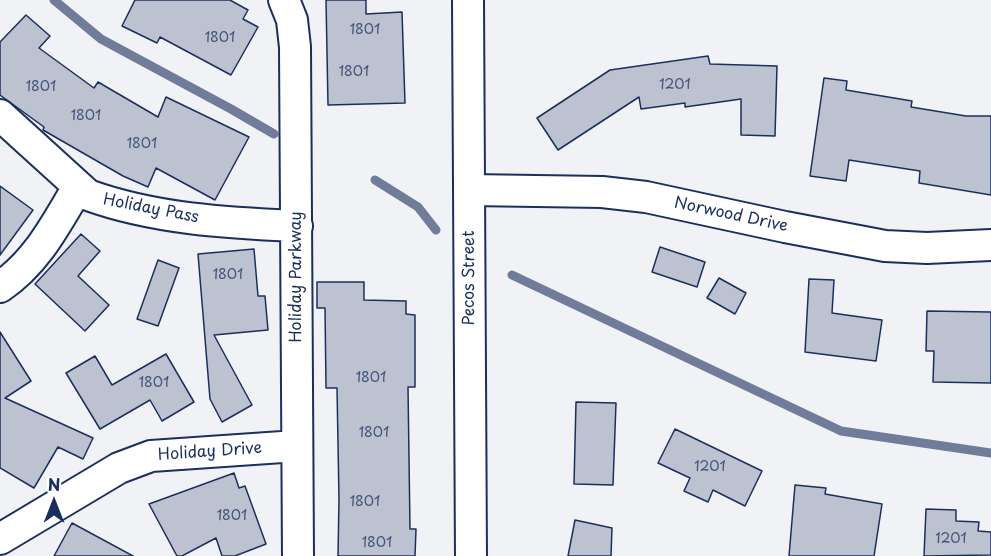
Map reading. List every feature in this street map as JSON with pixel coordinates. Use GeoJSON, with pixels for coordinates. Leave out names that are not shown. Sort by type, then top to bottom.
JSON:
{"type":"FeatureCollection","features":[{"type":"Feature","properties":{"kind":"street","name":"Holiday Parkway"},"geometry":{"type":"LineString","coordinates":[[284,0],[292,20],[295,47],[298,556]]}},
{"type":"Feature","properties":{"kind":"street","name":"Pecos Street"},"geometry":{"type":"LineString","coordinates":[[468,0],[471,556]]}},
{"type":"Feature","properties":{"kind":"street","name":"Holiday Pass"},"geometry":{"type":"LineString","coordinates":[[0,115],[78,187],[88,195],[102,201],[171,215],[245,224],[297,225]]}},
{"type":"Feature","properties":{"kind":"street"},"geometry":{"type":"LineString","coordinates":[[0,287],[24,268],[41,248],[78,187]]}},
{"type":"Feature","properties":{"kind":"street","name":"Norwood Drive"},"geometry":{"type":"LineString","coordinates":[[470,190],[602,192],[646,197],[885,246],[927,248],[991,245]]}},
{"type":"Feature","properties":{"kind":"street","name":"Holiday Drive"},"geometry":{"type":"LineString","coordinates":[[0,539],[119,468],[151,456],[297,446]]}},
{"type":"Feature","properties":{"kind":"building"},"geometry":{"type":"Polygon","coordinates":[[[135,0],[230,0],[248,10],[243,19],[258,27],[231,75],[160,37],[157,43],[122,26],[135,0]]]}},
{"type":"Feature","properties":{"kind":"building"},"geometry":{"type":"Polygon","coordinates":[[[326,0],[366,0],[366,14],[402,12],[405,103],[328,105],[326,0]]]}},
{"type":"Feature","properties":{"kind":"building"},"geometry":{"type":"Polygon","coordinates":[[[26,15],[50,36],[39,48],[94,88],[98,82],[158,117],[166,97],[249,137],[215,200],[156,168],[148,187],[123,176],[43,130],[44,127],[0,95],[0,42],[26,15]]]}},
{"type":"Feature","properties":{"kind":"building"},"geometry":{"type":"Polygon","coordinates":[[[708,56],[710,64],[777,66],[775,136],[741,135],[741,99],[685,107],[685,103],[641,109],[639,97],[558,150],[537,118],[610,70],[708,56]]]}},
{"type":"Feature","properties":{"kind":"building"},"geometry":{"type":"Polygon","coordinates":[[[824,78],[847,81],[846,90],[912,101],[911,107],[966,116],[991,116],[991,195],[919,183],[920,171],[849,160],[846,181],[810,176],[824,78]]]}},
{"type":"Feature","properties":{"kind":"building"},"geometry":{"type":"Polygon","coordinates":[[[0,186],[33,210],[0,255],[0,186]]]}},
{"type":"Feature","properties":{"kind":"building"},"geometry":{"type":"Polygon","coordinates":[[[81,234],[100,251],[78,276],[109,305],[85,331],[35,284],[81,234]]]}},
{"type":"Feature","properties":{"kind":"building"},"geometry":{"type":"Polygon","coordinates":[[[660,247],[705,262],[697,287],[652,272],[660,247]]]}},
{"type":"Feature","properties":{"kind":"building"},"geometry":{"type":"Polygon","coordinates":[[[254,249],[258,296],[265,296],[268,330],[214,335],[252,405],[222,422],[210,399],[198,254],[254,249]]]}},
{"type":"Feature","properties":{"kind":"building"},"geometry":{"type":"Polygon","coordinates":[[[158,260],[179,268],[158,326],[137,319],[158,260]]]}},
{"type":"Feature","properties":{"kind":"building"},"geometry":{"type":"Polygon","coordinates":[[[719,278],[746,293],[735,314],[707,298],[719,278]]]}},
{"type":"Feature","properties":{"kind":"building"},"geometry":{"type":"Polygon","coordinates":[[[809,279],[834,280],[832,313],[882,320],[876,361],[805,352],[809,279]]]}},
{"type":"Feature","properties":{"kind":"building"},"geometry":{"type":"Polygon","coordinates":[[[317,282],[364,282],[364,300],[406,301],[406,314],[415,315],[415,387],[408,387],[410,529],[416,529],[415,556],[338,556],[337,388],[326,388],[325,308],[317,308],[317,282]]]}},
{"type":"Feature","properties":{"kind":"building"},"geometry":{"type":"Polygon","coordinates":[[[927,311],[991,312],[991,383],[933,382],[934,351],[926,351],[927,311]]]}},
{"type":"Feature","properties":{"kind":"building"},"geometry":{"type":"Polygon","coordinates":[[[0,332],[31,381],[5,398],[93,438],[83,459],[58,447],[34,488],[0,468],[0,332]]]}},
{"type":"Feature","properties":{"kind":"building"},"geometry":{"type":"Polygon","coordinates":[[[166,354],[194,402],[162,421],[150,400],[100,429],[66,373],[95,356],[112,385],[166,354]]]}},
{"type":"Feature","properties":{"kind":"building"},"geometry":{"type":"Polygon","coordinates":[[[576,402],[616,403],[613,485],[574,484],[576,402]]]}},
{"type":"Feature","properties":{"kind":"building"},"geometry":{"type":"Polygon","coordinates":[[[675,429],[762,471],[745,506],[713,490],[708,502],[684,491],[690,478],[658,463],[675,429]]]}},
{"type":"Feature","properties":{"kind":"building"},"geometry":{"type":"Polygon","coordinates":[[[234,473],[239,488],[245,486],[266,544],[235,556],[222,556],[216,538],[182,556],[177,556],[149,504],[234,473]]]}},
{"type":"Feature","properties":{"kind":"building"},"geometry":{"type":"Polygon","coordinates":[[[795,485],[826,488],[825,494],[882,504],[874,556],[789,556],[795,485]]]}},
{"type":"Feature","properties":{"kind":"building"},"geometry":{"type":"Polygon","coordinates":[[[926,509],[956,510],[956,521],[979,522],[978,531],[991,532],[991,555],[924,556],[926,509]]]}},
{"type":"Feature","properties":{"kind":"building"},"geometry":{"type":"Polygon","coordinates":[[[575,520],[612,528],[611,556],[568,556],[575,520]]]}},
{"type":"Feature","properties":{"kind":"building"},"geometry":{"type":"Polygon","coordinates":[[[72,523],[133,556],[54,556],[72,523]]]}},
{"type":"Feature","properties":{"kind":"waterway"},"geometry":{"type":"LineString","coordinates":[[54,0],[101,39],[274,134]]}},
{"type":"Feature","properties":{"kind":"waterway"},"geometry":{"type":"LineString","coordinates":[[375,180],[418,207],[436,230]]}},
{"type":"Feature","properties":{"kind":"waterway"},"geometry":{"type":"LineString","coordinates":[[512,275],[841,431],[991,453]]}}]}
